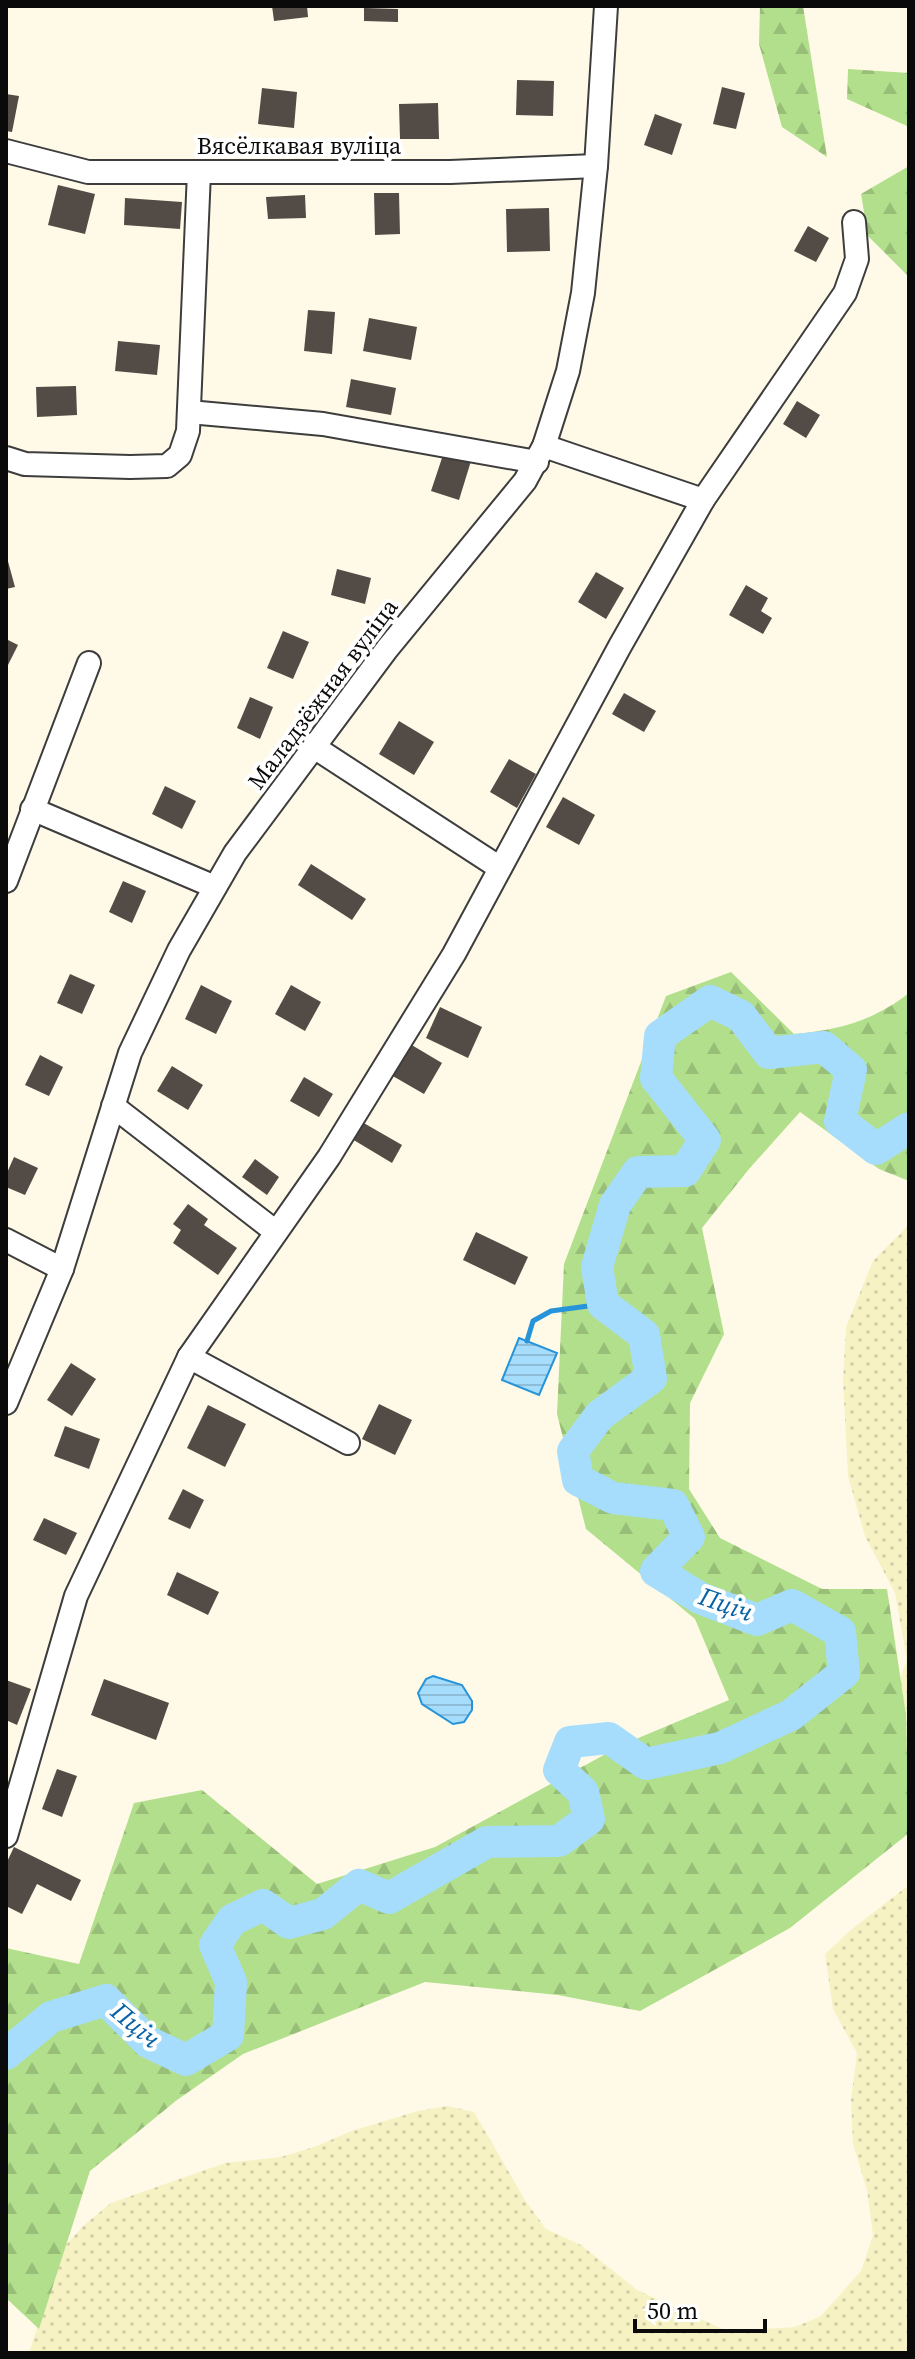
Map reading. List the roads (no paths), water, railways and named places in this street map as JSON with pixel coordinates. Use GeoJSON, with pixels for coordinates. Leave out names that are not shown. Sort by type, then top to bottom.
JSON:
{"type":"FeatureCollection","features":[{"type":"Feature","properties":{"kind":"street","name":"Маладзёжная вуліца"},"geometry":{"type":"LineString","coordinates":[[6,1403],[62,1269],[130,1053],[179,950],[235,853],[387,649],[525,481],[540,454],[568,371],[583,293],[596,166],[606,6]]}},
{"type":"Feature","properties":{"kind":"street","name":"Вясёлкавая вуліца"},"geometry":{"type":"LineString","coordinates":[[6,151],[88,172],[450,172],[596,166]]}},
{"type":"Feature","properties":{"kind":"street"},"geometry":{"type":"LineString","coordinates":[[6,458],[25,464],[167,466],[180,455],[188,431],[199,172]]}},
{"type":"Feature","properties":{"kind":"street"},"geometry":{"type":"LineString","coordinates":[[6,1836],[76,1596],[189,1357],[337,1144],[454,954],[620,646],[703,500],[845,293],[857,259],[854,222]]}},
{"type":"Feature","properties":{"kind":"street"},"geometry":{"type":"LineString","coordinates":[[189,412],[323,424],[540,454],[703,500]]}},
{"type":"Feature","properties":{"kind":"street"},"geometry":{"type":"LineString","coordinates":[[6,881],[89,663]]}},
{"type":"Feature","properties":{"kind":"street"},"geometry":{"type":"LineString","coordinates":[[314,747],[500,868]]}},
{"type":"Feature","properties":{"kind":"street"},"geometry":{"type":"LineString","coordinates":[[32,809],[215,887]]}},
{"type":"Feature","properties":{"kind":"street"},"geometry":{"type":"LineString","coordinates":[[113,1106],[276,1232]]}},
{"type":"Feature","properties":{"kind":"street"},"geometry":{"type":"LineString","coordinates":[[6,1240],[62,1269]]}},
{"type":"Feature","properties":{"kind":"street"},"geometry":{"type":"LineString","coordinates":[[189,1357],[348,1443]]}},
{"type":"Feature","properties":{"kind":"water"},"geometry":{"type":"Polygon","coordinates":[[[519,1338],[557,1353],[539,1395],[502,1380],[519,1338]]]}},
{"type":"Feature","properties":{"kind":"water"},"geometry":{"type":"Polygon","coordinates":[[[433,1676],[462,1685],[472,1701],[472,1710],[464,1722],[453,1724],[422,1704],[418,1693],[426,1679],[433,1676]]]}},
{"type":"Feature","properties":{"kind":"waterway","name":"Пціч"},"geometry":{"type":"LineString","coordinates":[[6,2054],[51,2017],[106,2000],[148,2042],[186,2060],[228,2035],[231,1982],[215,1945],[232,1920],[263,1905],[289,1923],[323,1914],[359,1885],[389,1898],[487,1842],[559,1841],[589,1819],[583,1792],[559,1770],[570,1742],[609,1738],[646,1764],[720,1748],[791,1715],[844,1673],[840,1632],[792,1605],[757,1620],[700,1598],[656,1571],[689,1537],[673,1505],[613,1498],[578,1480],[573,1451],[600,1415],[651,1378],[644,1335],[603,1304],[597,1267],[615,1205],[638,1172],[685,1171],[705,1140],[656,1078],[660,1036],[710,1001],[741,1016],[769,1053],[824,1047],[851,1070],[840,1121],[876,1149],[909,1128]]}},
{"type":"Feature","properties":{"kind":"waterway"},"geometry":{"type":"LineString","coordinates":[[527,1341],[533,1321],[551,1311],[603,1304]]}}]}
